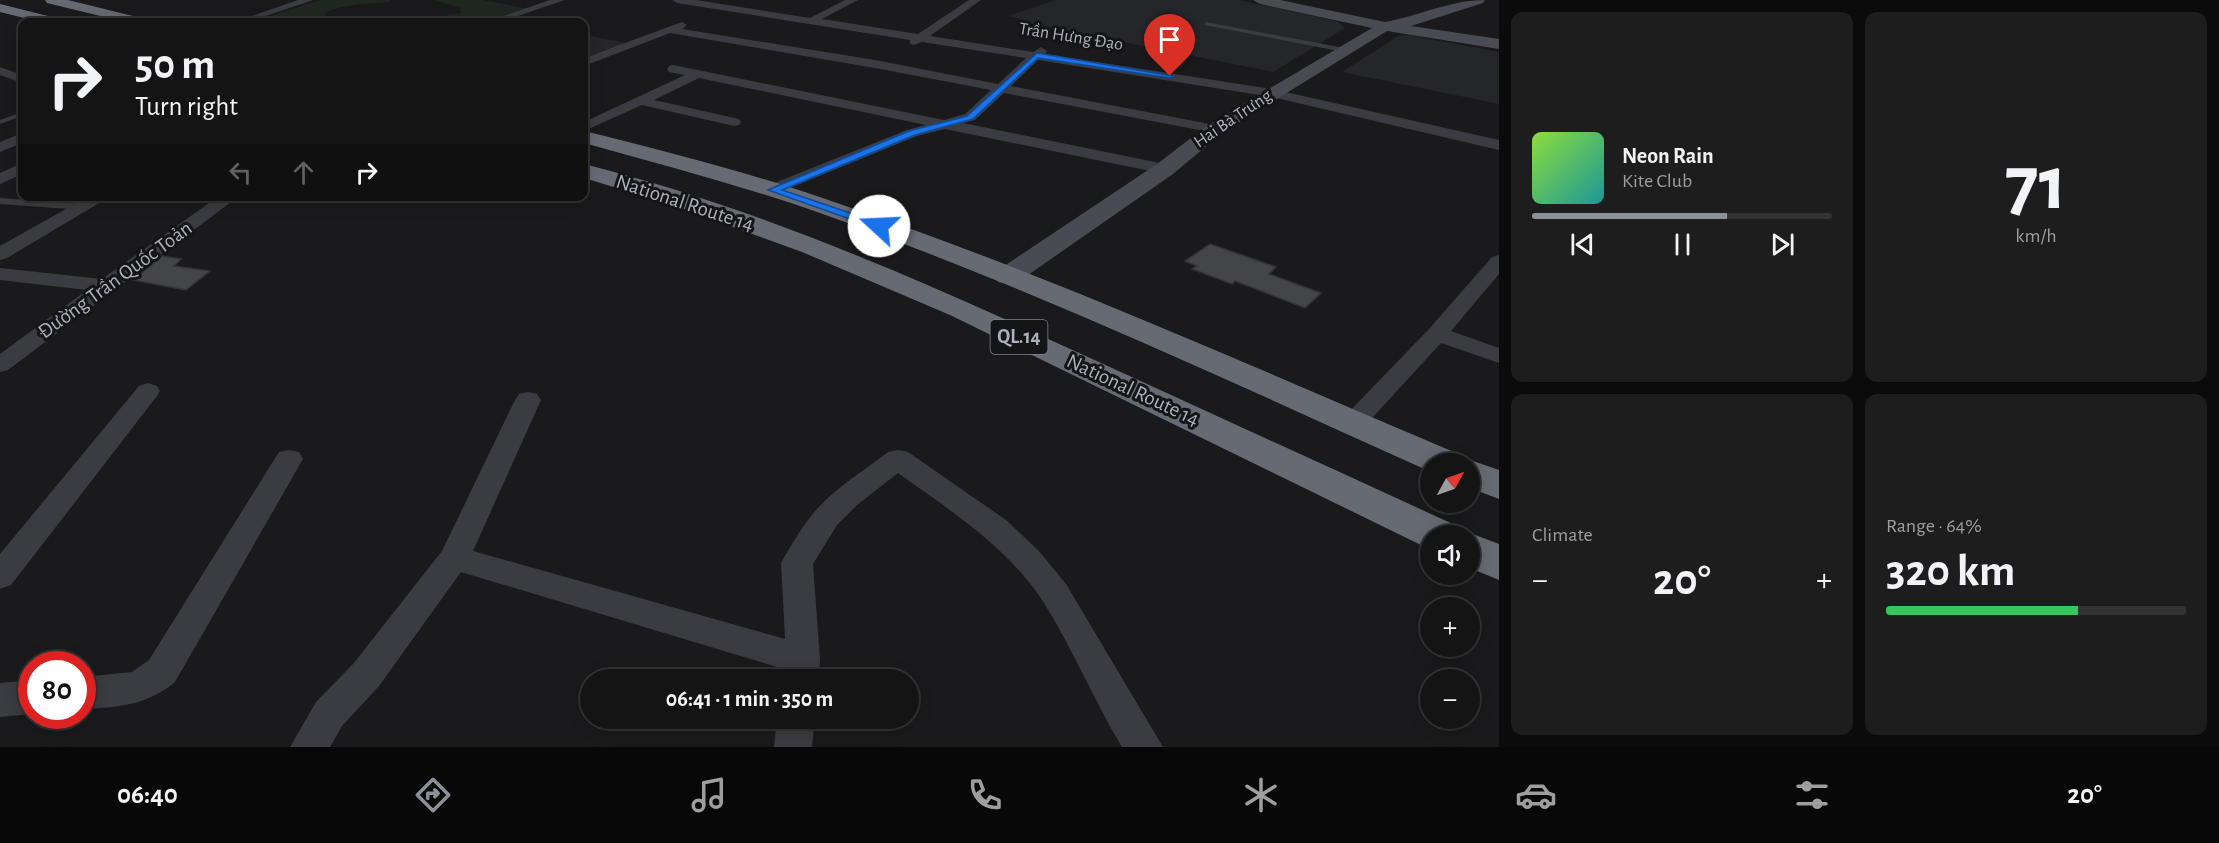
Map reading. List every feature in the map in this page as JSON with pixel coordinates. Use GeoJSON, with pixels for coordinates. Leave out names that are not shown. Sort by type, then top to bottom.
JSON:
{"type":"FeatureCollection","features":[{"type":"Feature","properties":{"kind":"highway"},"geometry":{"type":"LineString","coordinates":[[52,0],[125,18]]}},
{"type":"Feature","properties":{"kind":"highway"},"geometry":{"type":"LineString","coordinates":[[0,8],[39,18]]}},
{"type":"Feature","properties":{"kind":"highway","name":"National Route 14"},"geometry":{"type":"LineString","coordinates":[[588,138],[773,190],[858,218],[1008,276],[1423,453]]}},
{"type":"Feature","properties":{"kind":"highway","name":"National Route 14"},"geometry":{"type":"LineString","coordinates":[[588,172],[684,201],[811,246],[949,304],[1420,527]]}},
{"type":"Feature","properties":{"kind":"highway"},"geometry":{"type":"LineString","coordinates":[[1480,477],[1499,485]]}},
{"type":"Feature","properties":{"kind":"highway"},"geometry":{"type":"LineString","coordinates":[[1480,554],[1499,563]]}},
{"type":"Feature","properties":{"kind":"street"},"geometry":{"type":"LineString","coordinates":[[252,18],[308,0]]}},
{"type":"Feature","properties":{"kind":"street"},"geometry":{"type":"LineString","coordinates":[[504,18],[560,0]]}},
{"type":"Feature","properties":{"kind":"street"},"geometry":{"type":"LineString","coordinates":[[677,0],[732,6],[1275,91],[1499,138]]}},
{"type":"Feature","properties":{"kind":"street"},"geometry":{"type":"LineString","coordinates":[[705,0],[732,6]]}},
{"type":"Feature","properties":{"kind":"street"},"geometry":{"type":"LineString","coordinates":[[708,15],[749,0]]}},
{"type":"Feature","properties":{"kind":"street"},"geometry":{"type":"LineString","coordinates":[[815,19],[853,0]]}},
{"type":"Feature","properties":{"kind":"street"},"geometry":{"type":"LineString","coordinates":[[875,64],[924,36],[972,0]]}},
{"type":"Feature","properties":{"kind":"street"},"geometry":{"type":"LineString","coordinates":[[1260,0],[1385,26],[1499,44]]}},
{"type":"Feature","properties":{"kind":"street","name":"Hai Bà Trưng"},"geometry":{"type":"LineString","coordinates":[[1008,276],[1165,168],[1215,129],[1344,50],[1385,26],[1404,23],[1478,0]]}},
{"type":"Feature","properties":{"kind":"street"},"geometry":{"type":"LineString","coordinates":[[520,2],[542,6]]}},
{"type":"Feature","properties":{"kind":"street"},"geometry":{"type":"LineString","coordinates":[[588,60],[688,22]]}},
{"type":"Feature","properties":{"kind":"street"},"geometry":{"type":"LineString","coordinates":[[669,30],[875,64],[1215,129]]}},
{"type":"Feature","properties":{"kind":"street"},"geometry":{"type":"LineString","coordinates":[[773,190],[912,133],[970,117],[1039,53]]}},
{"type":"Feature","properties":{"kind":"street"},"geometry":{"type":"LineString","coordinates":[[674,69],[1165,168]]}},
{"type":"Feature","properties":{"kind":"street"},"geometry":{"type":"LineString","coordinates":[[0,71],[18,78]]}},
{"type":"Feature","properties":{"kind":"street"},"geometry":{"type":"LineString","coordinates":[[588,125],[698,74]]}},
{"type":"Feature","properties":{"kind":"street"},"geometry":{"type":"LineString","coordinates":[[0,83],[18,80]]}},
{"type":"Feature","properties":{"kind":"street"},"geometry":{"type":"LineString","coordinates":[[832,100],[851,87]]}},
{"type":"Feature","properties":{"kind":"street"},"geometry":{"type":"LineString","coordinates":[[1275,91],[1499,145]]}},
{"type":"Feature","properties":{"kind":"street"},"geometry":{"type":"LineString","coordinates":[[641,101],[734,122]]}},
{"type":"Feature","properties":{"kind":"street"},"geometry":{"type":"LineString","coordinates":[[0,147],[18,140]]}},
{"type":"Feature","properties":{"kind":"street"},"geometry":{"type":"LineString","coordinates":[[0,179],[18,170]]}},
{"type":"Feature","properties":{"kind":"street"},"geometry":{"type":"LineString","coordinates":[[0,254],[93,201]]}},
{"type":"Feature","properties":{"kind":"street","name":"Đường Trần Quốc Toản"},"geometry":{"type":"LineString","coordinates":[[0,365],[224,201]]}},
{"type":"Feature","properties":{"kind":"street"},"geometry":{"type":"LineString","coordinates":[[1353,423],[1437,334],[1499,261]]}},
{"type":"Feature","properties":{"kind":"street"},"geometry":{"type":"LineString","coordinates":[[0,274],[105,286]]}},
{"type":"Feature","properties":{"kind":"street"},"geometry":{"type":"LineString","coordinates":[[1437,334],[1499,356]]}},
{"type":"Feature","properties":{"kind":"street"},"geometry":{"type":"LineString","coordinates":[[0,576],[148,391]]}},
{"type":"Feature","properties":{"kind":"street"},"geometry":{"type":"LineString","coordinates":[[309,747],[329,714],[366,675],[454,558],[528,400]]}},
{"type":"Feature","properties":{"kind":"street"},"geometry":{"type":"LineString","coordinates":[[96,692],[138,689],[150,683],[162,671],[289,459]]}},
{"type":"Feature","properties":{"kind":"street"},"geometry":{"type":"LineString","coordinates":[[454,558],[802,669],[797,563],[826,517],[846,498],[898,459],[995,528],[1027,559],[1055,593],[1118,707],[1144,747]]}},
{"type":"Feature","properties":{"kind":"street"},"geometry":{"type":"LineString","coordinates":[[0,700],[18,698]]}},
{"type":"Feature","properties":{"kind":"street"},"geometry":{"type":"LineString","coordinates":[[792,747],[794,729]]}},
{"type":"Feature","properties":{"kind":"lane"},"geometry":{"type":"LineString","coordinates":[[1206,24],[1344,50]]}},
{"type":"Feature","properties":{"kind":"lane"},"geometry":{"type":"LineString","coordinates":[[0,122],[18,115]]}},
{"type":"Feature","properties":{"kind":"lane"},"geometry":{"type":"LineString","coordinates":[[0,201],[82,207]]}},
{"type":"Feature","properties":{"kind":"shaded area"},"geometry":{"type":"Polygon","coordinates":[[[321,0],[390,0],[389,2],[341,7],[324,13],[327,14],[321,18],[265,18],[321,0]]]}},
{"type":"Feature","properties":{"kind":"shaded area"},"geometry":{"type":"Polygon","coordinates":[[[435,0],[482,0],[530,9],[505,18],[447,16],[461,13],[460,8],[435,0]]]}},
{"type":"Feature","properties":{"kind":"shaded area"},"geometry":{"type":"Polygon","coordinates":[[[1055,0],[1239,0],[1336,21],[1345,28],[1273,72],[1018,21],[1021,19],[1008,16],[1055,0]]]}},
{"type":"Feature","properties":{"kind":"shaded area"},"geometry":{"type":"Polygon","coordinates":[[[1408,35],[1499,52],[1499,104],[1342,72],[1398,36],[1408,35]]]}},
{"type":"Feature","properties":{"kind":"shaded area"},"geometry":{"type":"Polygon","coordinates":[[[588,36],[626,43],[588,56],[588,36]]]}},
{"type":"Feature","properties":{"kind":"building"},"geometry":{"type":"Polygon","coordinates":[[[1210,244],[1276,267],[1269,274],[1321,293],[1305,308],[1235,281],[1232,284],[1192,269],[1197,266],[1185,261],[1210,244]]]}},
{"type":"Feature","properties":{"kind":"building"},"geometry":{"type":"Polygon","coordinates":[[[162,256],[181,259],[174,266],[210,271],[186,290],[133,280],[162,256]]]}},
{"type":"Feature","properties":{"kind":"route"},"geometry":{"type":"LineString","coordinates":[[879,226],[773,190],[912,133],[970,117],[1037,56],[1170,76]]}}]}
